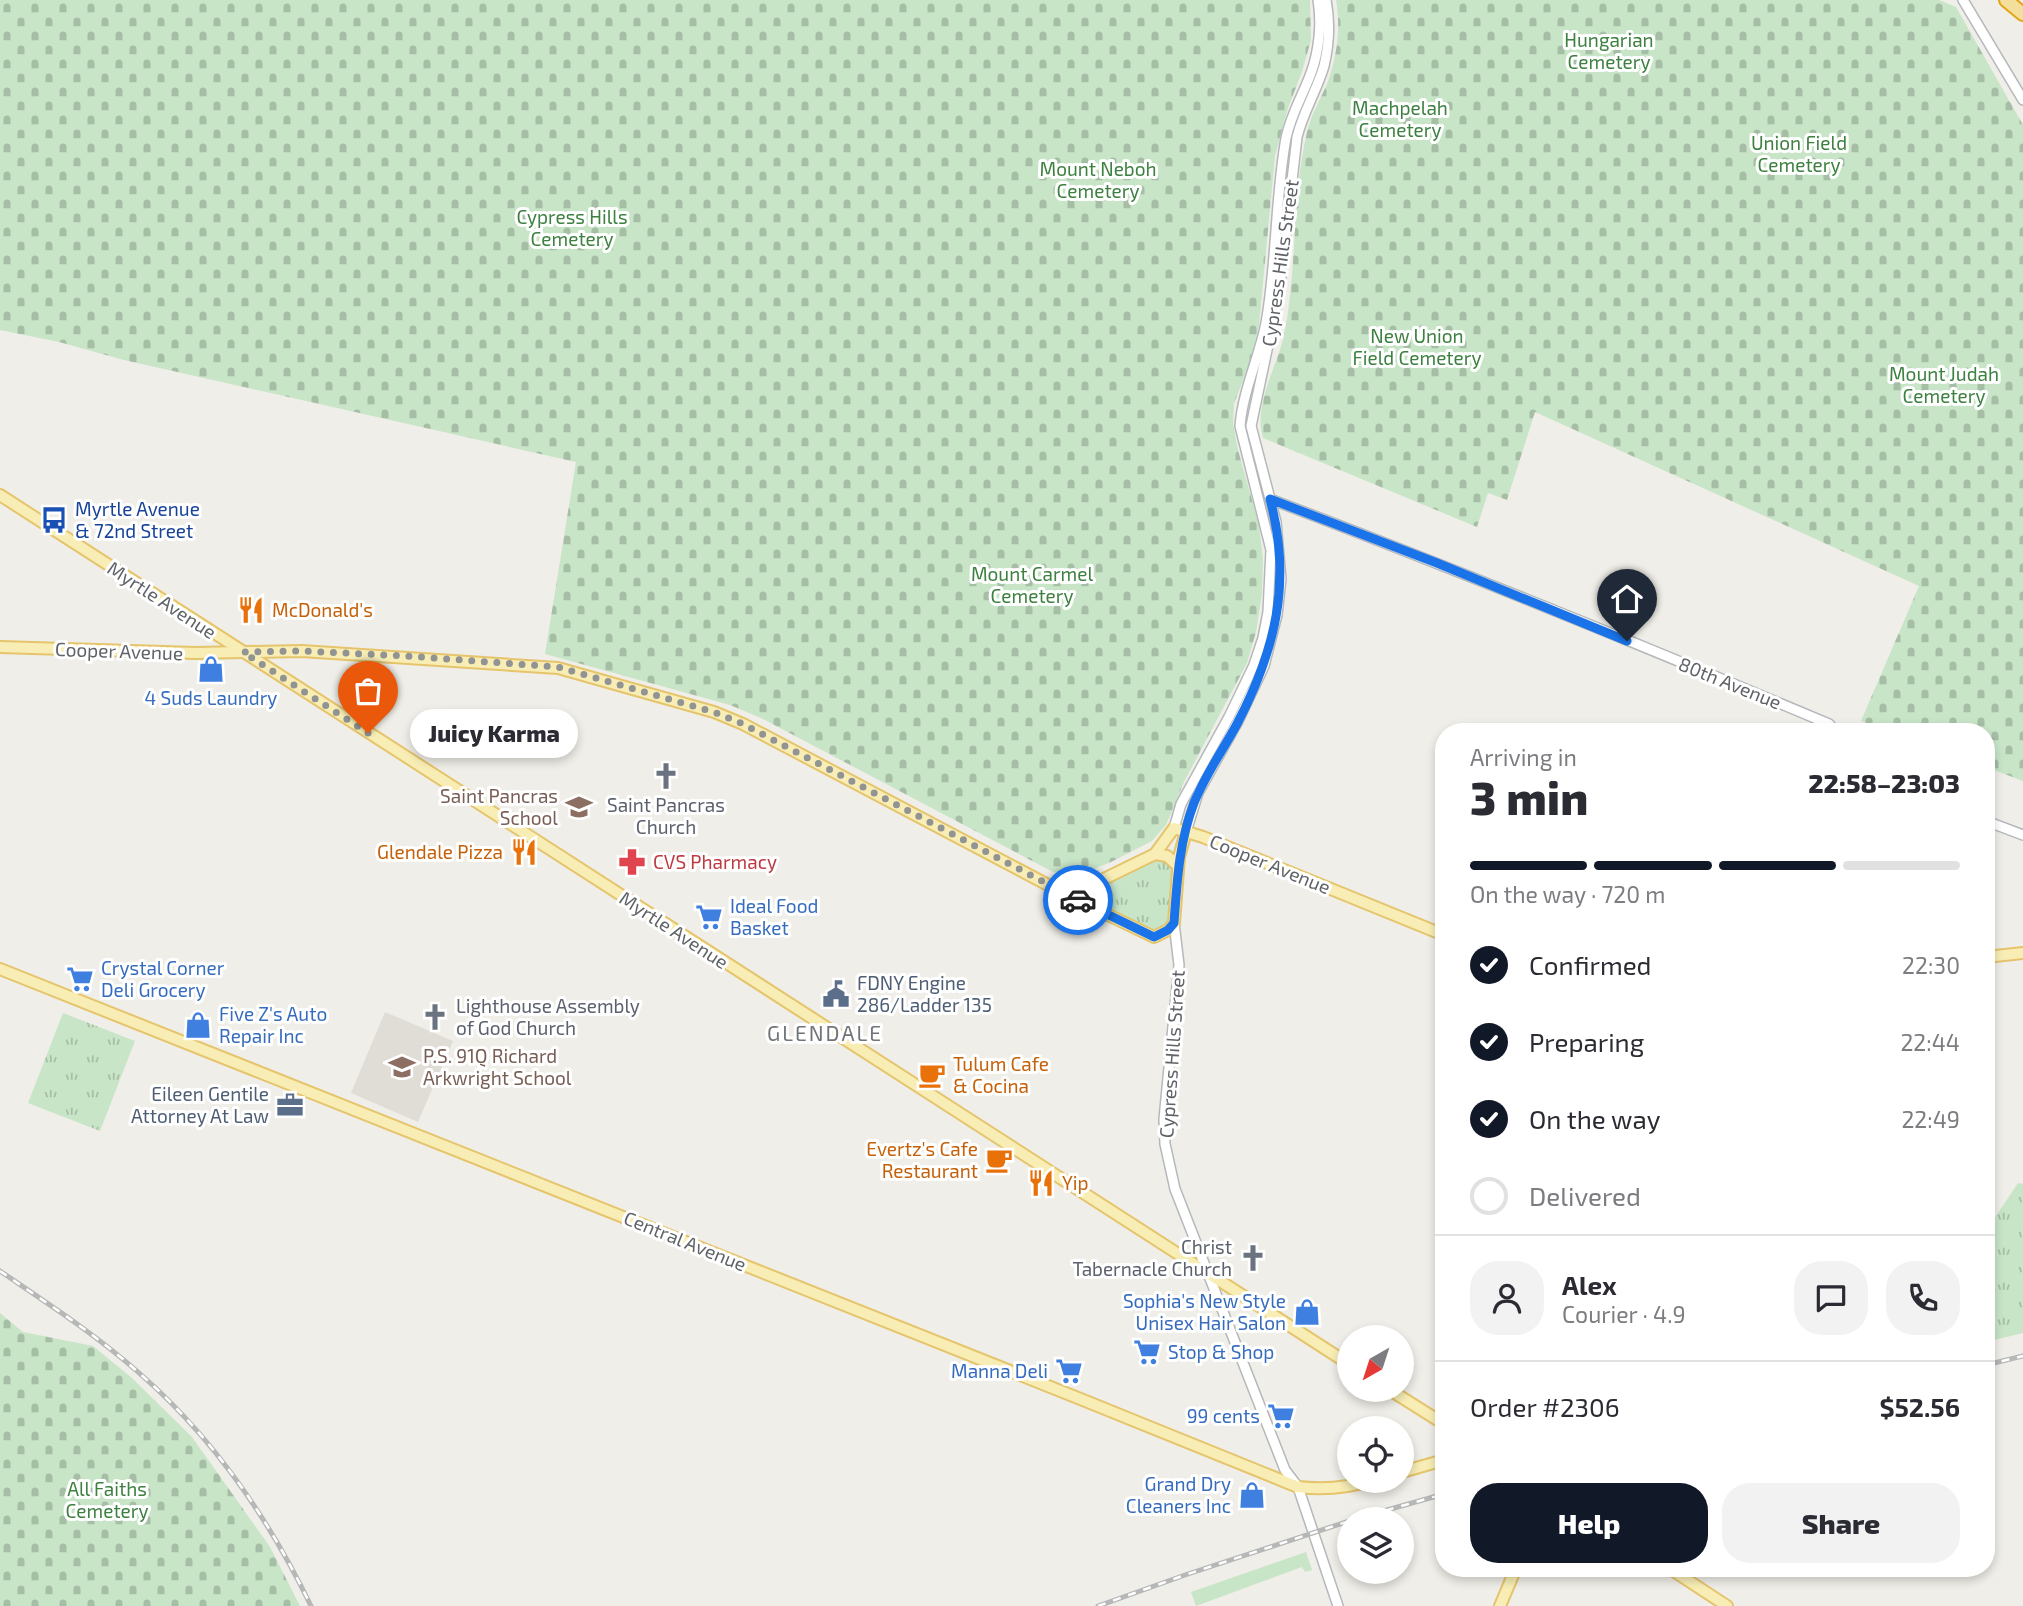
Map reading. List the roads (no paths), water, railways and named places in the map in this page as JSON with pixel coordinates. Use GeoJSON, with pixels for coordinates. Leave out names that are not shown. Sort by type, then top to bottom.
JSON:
{"type":"FeatureCollection","features":[{"type":"Feature","properties":{"kind":"highway"},"geometry":{"type":"LineString","coordinates":[[2006,0],[2023,14]]}},
{"type":"Feature","properties":{"kind":"main road","name":"Myrtle Avenue"},"geometry":{"type":"LineString","coordinates":[[0,495],[1337,1356]]}},
{"type":"Feature","properties":{"kind":"main road","name":"Cooper Avenue"},"geometry":{"type":"LineString","coordinates":[[0,647],[195,653],[302,651],[558,667],[714,712],[743,724],[1154,937],[1168,930],[1174,923]]}},
{"type":"Feature","properties":{"kind":"main road","name":"Cooper Avenue"},"geometry":{"type":"LineString","coordinates":[[1174,828],[1435,931]]}},
{"type":"Feature","properties":{"kind":"main road"},"geometry":{"type":"LineString","coordinates":[[1069,895],[1155,854],[1174,828]]}},
{"type":"Feature","properties":{"kind":"main road","name":"Cypress Hills Street"},"geometry":{"type":"LineString","coordinates":[[1174,923],[1178,866],[1186,832]]}},
{"type":"Feature","properties":{"kind":"main road"},"geometry":{"type":"LineString","coordinates":[[1155,854],[1167,856],[1178,866]]}},
{"type":"Feature","properties":{"kind":"main road"},"geometry":{"type":"LineString","coordinates":[[1995,956],[2023,953]]}},
{"type":"Feature","properties":{"kind":"main road","name":"Central Avenue"},"geometry":{"type":"LineString","coordinates":[[0,969],[1298,1487],[1317,1490],[1337,1489]]}},
{"type":"Feature","properties":{"kind":"main road"},"geometry":{"type":"LineString","coordinates":[[1409,1402],[1435,1418]]}},
{"type":"Feature","properties":{"kind":"main road"},"geometry":{"type":"LineString","coordinates":[[1414,1469],[1435,1463]]}},
{"type":"Feature","properties":{"kind":"main road"},"geometry":{"type":"LineString","coordinates":[[1500,1606],[1512,1577]]}},
{"type":"Feature","properties":{"kind":"main road"},"geometry":{"type":"LineString","coordinates":[[1683,1577],[1727,1606]]}},
{"type":"Feature","properties":{"kind":"street","name":"Cypress Hills Street"},"geometry":{"type":"LineString","coordinates":[[1174,828],[1181,804],[1229,717],[1254,664],[1268,612],[1271,550],[1240,426],[1242,406],[1266,322],[1278,194],[1287,135],[1296,105],[1311,73],[1325,15],[1318,0]]}},
{"type":"Feature","properties":{"kind":"street","name":"Cypress Hills Street"},"geometry":{"type":"LineString","coordinates":[[1186,832],[1198,793],[1238,721],[1264,666],[1277,615],[1281,579],[1276,522],[1251,426],[1279,293],[1297,137],[1302,116],[1324,66],[1326,0]]}},
{"type":"Feature","properties":{"kind":"street"},"geometry":{"type":"LineString","coordinates":[[1963,0],[2023,100]]}},
{"type":"Feature","properties":{"kind":"street","name":"80th Avenue"},"geometry":{"type":"LineString","coordinates":[[1270,499],[1615,635],[1827,723]]}},
{"type":"Feature","properties":{"kind":"street"},"geometry":{"type":"LineString","coordinates":[[1995,824],[2023,835]]}},
{"type":"Feature","properties":{"kind":"street","name":"Cypress Hills Street"},"geometry":{"type":"LineString","coordinates":[[1174,923],[1179,965],[1164,1119],[1165,1144],[1175,1188],[1284,1470],[1298,1487],[1338,1606]]}},
{"type":"Feature","properties":{"kind":"railway"},"geometry":{"type":"LineString","coordinates":[[0,1271],[71,1319],[122,1358],[191,1423],[257,1510],[311,1606]]}},
{"type":"Feature","properties":{"kind":"railway"},"geometry":{"type":"LineString","coordinates":[[1995,1363],[2023,1356]]}},
{"type":"Feature","properties":{"kind":"railway"},"geometry":{"type":"LineString","coordinates":[[1398,1507],[1435,1497]]}},
{"type":"Feature","properties":{"kind":"railway"},"geometry":{"type":"LineString","coordinates":[[1098,1606],[1337,1525]]}},
{"type":"Feature","properties":{"kind":"place","name":"Myrtle Avenue & 72nd Street"},"geometry":{"type":"Point","coordinates":[54,520]}},
{"type":"Feature","properties":{"kind":"place","name":"McDonald's"},"geometry":{"type":"Point","coordinates":[251,610]}},
{"type":"Feature","properties":{"kind":"place","name":"4 Suds Laundry"},"geometry":{"type":"Point","coordinates":[211,669]}},
{"type":"Feature","properties":{"kind":"place","name":"Juicy Karma"},"geometry":{"type":"Point","coordinates":[368,733]}},
{"type":"Feature","properties":{"kind":"place","name":"Saint Pancras Church"},"geometry":{"type":"Point","coordinates":[666,776]}},
{"type":"Feature","properties":{"kind":"place","name":"Saint Pancras School"},"geometry":{"type":"Point","coordinates":[579,807]}},
{"type":"Feature","properties":{"kind":"place","name":"Glendale Pizza"},"geometry":{"type":"Point","coordinates":[524,852]}},
{"type":"Feature","properties":{"kind":"place","name":"CVS Pharmacy"},"geometry":{"type":"Point","coordinates":[632,862]}},
{"type":"Feature","properties":{"kind":"place","name":"Ideal Food Basket"},"geometry":{"type":"Point","coordinates":[709,917]}},
{"type":"Feature","properties":{"kind":"place","name":"Crystal Corner Deli Grocery"},"geometry":{"type":"Point","coordinates":[80,979]}},
{"type":"Feature","properties":{"kind":"place","name":"FDNY Engine 286/Ladder 135"},"geometry":{"type":"Point","coordinates":[836,994]}},
{"type":"Feature","properties":{"kind":"place","name":"Lighthouse Assembly of God Church"},"geometry":{"type":"Point","coordinates":[435,1017]}},
{"type":"Feature","properties":{"kind":"place","name":"Five Z's Auto Repair Inc"},"geometry":{"type":"Point","coordinates":[198,1025]}},
{"type":"Feature","properties":{"kind":"place","name":"P.S. 91Q Richard Arkwright School"},"geometry":{"type":"Point","coordinates":[402,1067]}},
{"type":"Feature","properties":{"kind":"place","name":"Tulum Cafe & Cocina"},"geometry":{"type":"Point","coordinates":[932,1075]}},
{"type":"Feature","properties":{"kind":"place","name":"Eileen Gentile Attorney At Law"},"geometry":{"type":"Point","coordinates":[290,1105]}},
{"type":"Feature","properties":{"kind":"place","name":"Evertz's Cafe Restaurant"},"geometry":{"type":"Point","coordinates":[999,1160]}},
{"type":"Feature","properties":{"kind":"place","name":"Yip"},"geometry":{"type":"Point","coordinates":[1041,1183]}},
{"type":"Feature","properties":{"kind":"place","name":"Christ Tabernacle Church"},"geometry":{"type":"Point","coordinates":[1253,1258]}},
{"type":"Feature","properties":{"kind":"place","name":"Sophia's New Style Unisex Hair Salon"},"geometry":{"type":"Point","coordinates":[1307,1312]}},
{"type":"Feature","properties":{"kind":"place","name":"Stop & Shop"},"geometry":{"type":"Point","coordinates":[1147,1352]}},
{"type":"Feature","properties":{"kind":"place","name":"Manna Deli"},"geometry":{"type":"Point","coordinates":[1069,1371]}},
{"type":"Feature","properties":{"kind":"place","name":"99 cents"},"geometry":{"type":"Point","coordinates":[1281,1416]}},
{"type":"Feature","properties":{"kind":"place","name":"Grand Dry Cleaners Inc"},"geometry":{"type":"Point","coordinates":[1252,1495]}},
{"type":"Feature","properties":{"kind":"district","name":"GLENDALE"},"geometry":{"type":"Point","coordinates":[825,1034]}},
{"type":"Feature","properties":{"kind":"park label","name":"Hungarian Cemetery"},"geometry":{"type":"Point","coordinates":[1609,51]}},
{"type":"Feature","properties":{"kind":"park label","name":"Machpelah Cemetery"},"geometry":{"type":"Point","coordinates":[1400,119]}},
{"type":"Feature","properties":{"kind":"park label","name":"Union Field Cemetery"},"geometry":{"type":"Point","coordinates":[1799,154]}},
{"type":"Feature","properties":{"kind":"park label","name":"Mount Neboh Cemetery"},"geometry":{"type":"Point","coordinates":[1098,180]}},
{"type":"Feature","properties":{"kind":"park label","name":"Cypress Hills Cemetery"},"geometry":{"type":"Point","coordinates":[572,228]}},
{"type":"Feature","properties":{"kind":"park label","name":"New Union Field Cemetery"},"geometry":{"type":"Point","coordinates":[1417,347]}},
{"type":"Feature","properties":{"kind":"park label","name":"Mount Judah Cemetery"},"geometry":{"type":"Point","coordinates":[1944,385]}},
{"type":"Feature","properties":{"kind":"park label","name":"Mount Carmel Cemetery"},"geometry":{"type":"Point","coordinates":[1032,585]}},
{"type":"Feature","properties":{"kind":"park label","name":"All Faiths Cemetery"},"geometry":{"type":"Point","coordinates":[107,1500]}}]}
